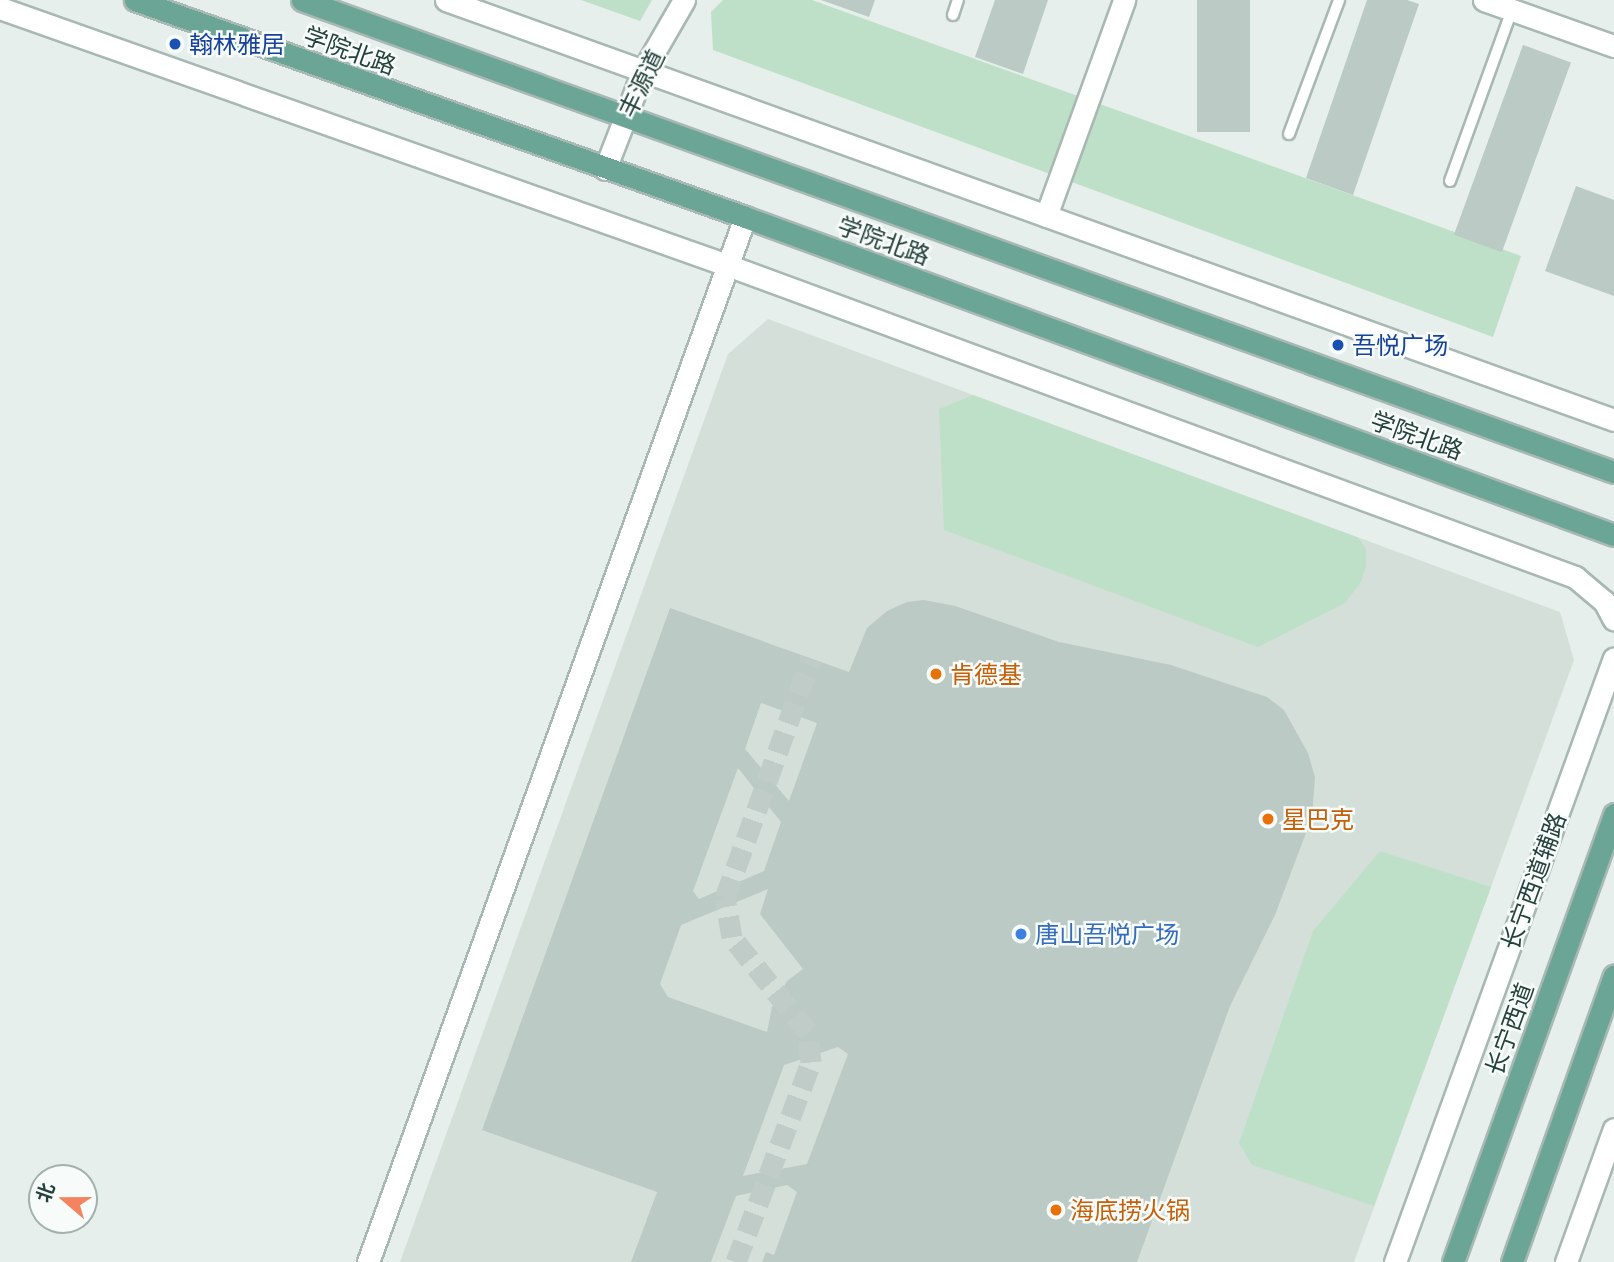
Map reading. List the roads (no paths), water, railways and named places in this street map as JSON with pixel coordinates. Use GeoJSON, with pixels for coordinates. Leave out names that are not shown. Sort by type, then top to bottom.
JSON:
{"type":"FeatureCollection","features":[{"type":"Feature","properties":{"kind":"main road","name":"学院北路"},"geometry":{"type":"LineString","coordinates":[[135,0],[745,217],[1614,535]]}},
{"type":"Feature","properties":{"kind":"main road","name":"学院北路"},"geometry":{"type":"LineString","coordinates":[[302,0],[1614,472]]}},
{"type":"Feature","properties":{"kind":"main road","name":"长宁西道"},"geometry":{"type":"LineString","coordinates":[[1453,1262],[1614,814]]}},
{"type":"Feature","properties":{"kind":"main road"},"geometry":{"type":"LineString","coordinates":[[1512,1262],[1614,976]]}},
{"type":"Feature","properties":{"kind":"street"},"geometry":{"type":"LineString","coordinates":[[446,0],[1614,420]]}},
{"type":"Feature","properties":{"kind":"street","name":"丰源道"},"geometry":{"type":"LineString","coordinates":[[604,169],[643,71],[684,0]]}},
{"type":"Feature","properties":{"kind":"street"},"geometry":{"type":"LineString","coordinates":[[1046,216],[1124,0]]}},
{"type":"Feature","properties":{"kind":"street"},"geometry":{"type":"LineString","coordinates":[[1484,0],[1614,46]]}},
{"type":"Feature","properties":{"kind":"street"},"geometry":{"type":"LineString","coordinates":[[0,8],[727,265],[1575,577],[1604,601],[1614,620]]}},
{"type":"Feature","properties":{"kind":"street"},"geometry":{"type":"LineString","coordinates":[[368,1262],[745,217]]}},
{"type":"Feature","properties":{"kind":"street","name":"长宁西道辅路"},"geometry":{"type":"LineString","coordinates":[[1395,1262],[1614,658]]}},
{"type":"Feature","properties":{"kind":"street"},"geometry":{"type":"LineString","coordinates":[[1566,1262],[1614,1129]]}},
{"type":"Feature","properties":{"kind":"lane"},"geometry":{"type":"LineString","coordinates":[[953,15],[958,0]]}},
{"type":"Feature","properties":{"kind":"lane"},"geometry":{"type":"LineString","coordinates":[[1289,134],[1339,0]]}},
{"type":"Feature","properties":{"kind":"lane"},"geometry":{"type":"LineString","coordinates":[[1450,181],[1512,10]]}},
{"type":"Feature","properties":{"kind":"tunnel"},"geometry":{"type":"LineString","coordinates":[[736,1262],[811,1062],[808,1032],[732,937],[725,898],[811,659]]}},
{"type":"Feature","properties":{"kind":"place","name":"翰林雅居"},"geometry":{"type":"Point","coordinates":[175,44]}},
{"type":"Feature","properties":{"kind":"place","name":"吾悦广场"},"geometry":{"type":"Point","coordinates":[1338,345]}},
{"type":"Feature","properties":{"kind":"place","name":"肯德基"},"geometry":{"type":"Point","coordinates":[936,674]}},
{"type":"Feature","properties":{"kind":"place","name":"星巴克"},"geometry":{"type":"Point","coordinates":[1268,819]}},
{"type":"Feature","properties":{"kind":"place","name":"唐山吾悦广场"},"geometry":{"type":"Point","coordinates":[1021,934]}},
{"type":"Feature","properties":{"kind":"place","name":"海底捞火锅"},"geometry":{"type":"Point","coordinates":[1056,1210]}}]}
